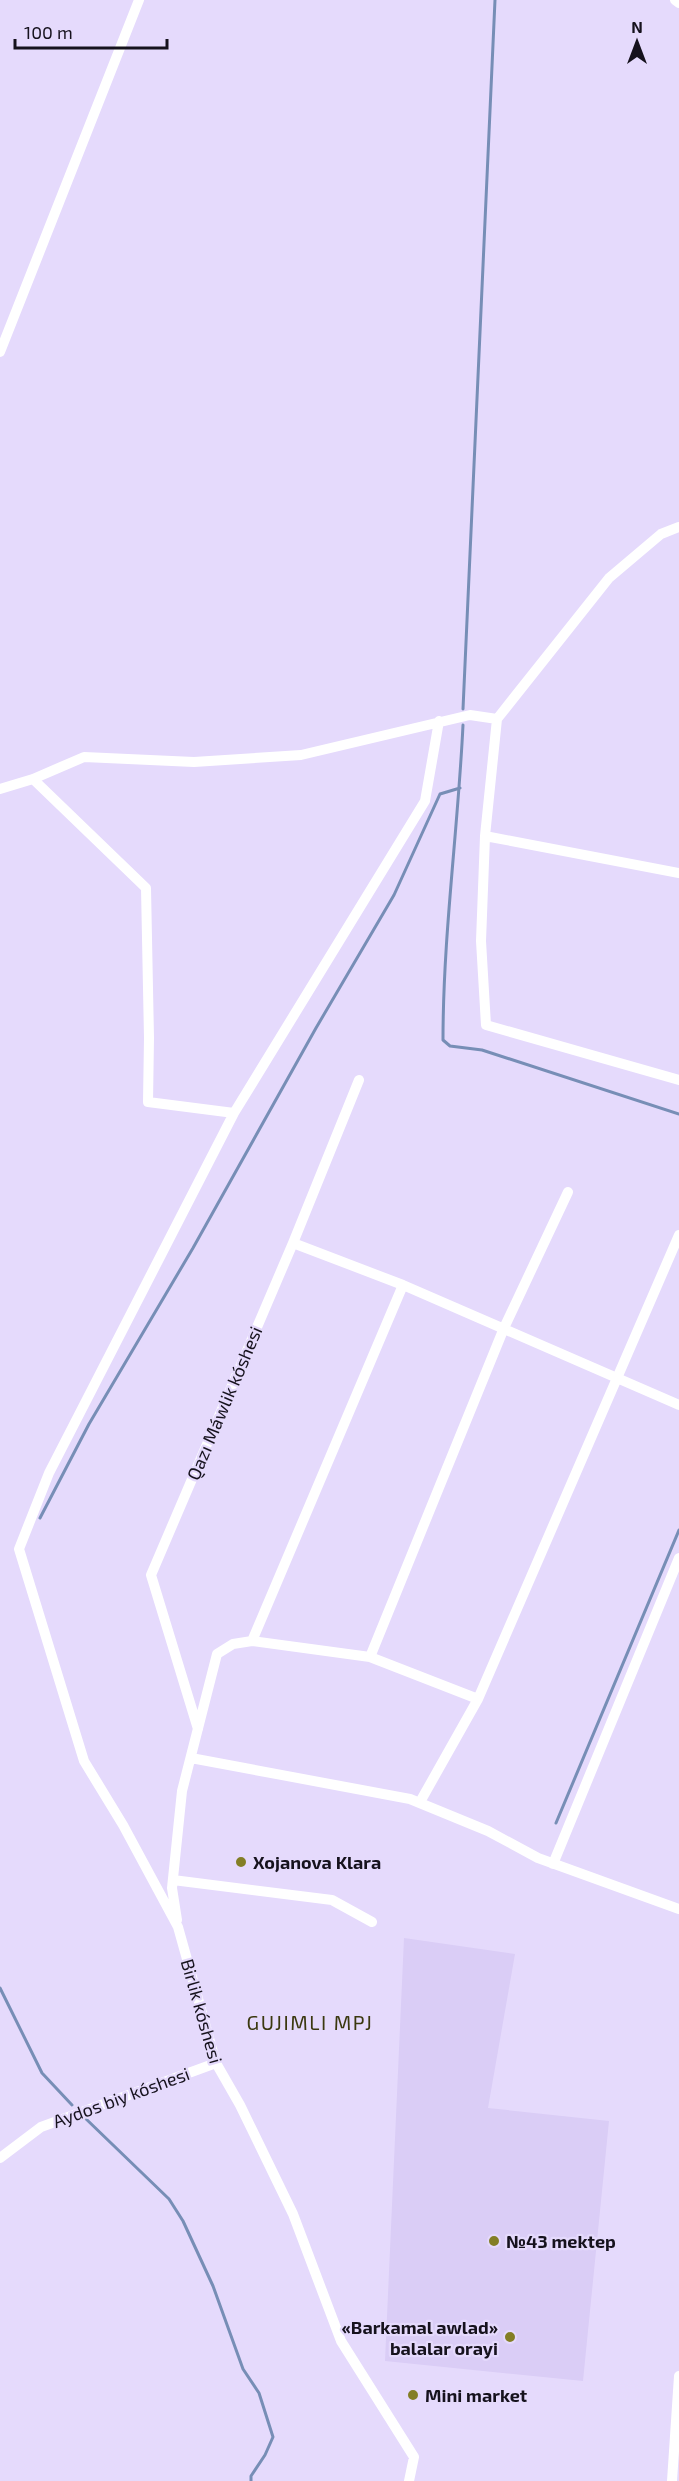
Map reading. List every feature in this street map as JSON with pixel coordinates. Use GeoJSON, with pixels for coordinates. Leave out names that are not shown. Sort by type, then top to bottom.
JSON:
{"type":"FeatureCollection","features":[{"type":"Feature","properties":{"kind":"street"},"geometry":{"type":"LineString","coordinates":[[0,352],[139,0]]}},
{"type":"Feature","properties":{"kind":"street"},"geometry":{"type":"LineString","coordinates":[[675,0],[679,3]]}},
{"type":"Feature","properties":{"kind":"street"},"geometry":{"type":"LineString","coordinates":[[679,527],[661,534],[609,578],[497,719],[484,836],[481,941],[486,1025],[679,1080]]}},
{"type":"Feature","properties":{"kind":"street"},"geometry":{"type":"LineString","coordinates":[[0,789],[33,779],[84,757],[194,762],[301,755],[470,715],[497,719]]}},
{"type":"Feature","properties":{"kind":"street"},"geometry":{"type":"LineString","coordinates":[[33,779],[146,888],[148,1102],[234,1113],[425,801],[439,721]]}},
{"type":"Feature","properties":{"kind":"street"},"geometry":{"type":"LineString","coordinates":[[484,836],[679,873]]}},
{"type":"Feature","properties":{"kind":"street","name":"Qazı Máwlik kóshesi"},"geometry":{"type":"LineString","coordinates":[[198,1731],[151,1575],[293,1243],[359,1080]]}},
{"type":"Feature","properties":{"kind":"street","name":"Birlik kóshesi"},"geometry":{"type":"LineString","coordinates":[[234,1113],[49,1473],[19,1543],[19,1552],[84,1761],[123,1825],[178,1928],[216,2063],[240,2105],[293,2214],[341,2341],[414,2457],[409,2481]]}},
{"type":"Feature","properties":{"kind":"street"},"geometry":{"type":"LineString","coordinates":[[370,1657],[504,1328],[568,1192]]}},
{"type":"Feature","properties":{"kind":"street"},"geometry":{"type":"LineString","coordinates":[[420,1802],[478,1699],[679,1235]]}},
{"type":"Feature","properties":{"kind":"street"},"geometry":{"type":"LineString","coordinates":[[293,1243],[403,1285],[679,1405]]}},
{"type":"Feature","properties":{"kind":"street"},"geometry":{"type":"LineString","coordinates":[[252,1641],[403,1285]]}},
{"type":"Feature","properties":{"kind":"street"},"geometry":{"type":"LineString","coordinates":[[553,1864],[679,1558]]}},
{"type":"Feature","properties":{"kind":"street"},"geometry":{"type":"LineString","coordinates":[[178,1928],[172,1888],[182,1791],[218,1654],[233,1644],[252,1641],[370,1657],[478,1699]]}},
{"type":"Feature","properties":{"kind":"street"},"geometry":{"type":"LineString","coordinates":[[191,1758],[420,1802],[488,1831],[553,1864],[679,1909]]}},
{"type":"Feature","properties":{"kind":"street"},"geometry":{"type":"LineString","coordinates":[[173,1880],[332,1900],[372,1922]]}},
{"type":"Feature","properties":{"kind":"street","name":"Aydos biy kóshesi"},"geometry":{"type":"LineString","coordinates":[[0,2158],[41,2127],[216,2063]]}},
{"type":"Feature","properties":{"kind":"street"},"geometry":{"type":"LineString","coordinates":[[672,2481],[679,2376]]}},
{"type":"Feature","properties":{"kind":"shaded area","name":"№43 mektep"},"geometry":{"type":"Polygon","coordinates":[[[404,1938],[515,1954],[488,2108],[609,2121],[583,2381],[385,2361],[404,1938]]]}},
{"type":"Feature","properties":{"kind":"waterway"},"geometry":{"type":"LineString","coordinates":[[463,709],[495,0]]}},
{"type":"Feature","properties":{"kind":"waterway"},"geometry":{"type":"LineString","coordinates":[[463,725],[445,961],[443,1040],[450,1046],[482,1050],[679,1114]]}},
{"type":"Feature","properties":{"kind":"waterway"},"geometry":{"type":"LineString","coordinates":[[40,1518],[89,1424],[193,1248],[316,1028],[394,895],[440,794],[460,788]]}},
{"type":"Feature","properties":{"kind":"waterway"},"geometry":{"type":"LineString","coordinates":[[556,1823],[679,1530]]}},
{"type":"Feature","properties":{"kind":"waterway"},"geometry":{"type":"LineString","coordinates":[[0,1988],[42,2073],[72,2105]]}},
{"type":"Feature","properties":{"kind":"waterway"},"geometry":{"type":"LineString","coordinates":[[84,2117],[169,2199],[183,2221],[213,2286],[243,2369],[259,2393],[273,2437],[265,2455],[251,2476],[251,2481]]}},
{"type":"Feature","properties":{"kind":"place","name":"Xojanova Klara"},"geometry":{"type":"Point","coordinates":[241,1862]}},
{"type":"Feature","properties":{"kind":"place","name":"№43 mektep"},"geometry":{"type":"Point","coordinates":[494,2241]}},
{"type":"Feature","properties":{"kind":"place","name":"«Barkamal awlad» balalar orayi"},"geometry":{"type":"Point","coordinates":[510,2337]}},
{"type":"Feature","properties":{"kind":"place","name":"Mini market"},"geometry":{"type":"Point","coordinates":[413,2395]}},
{"type":"Feature","properties":{"kind":"district","name":"GUJIMLI MPJ"},"geometry":{"type":"Point","coordinates":[310,2022]}}]}
